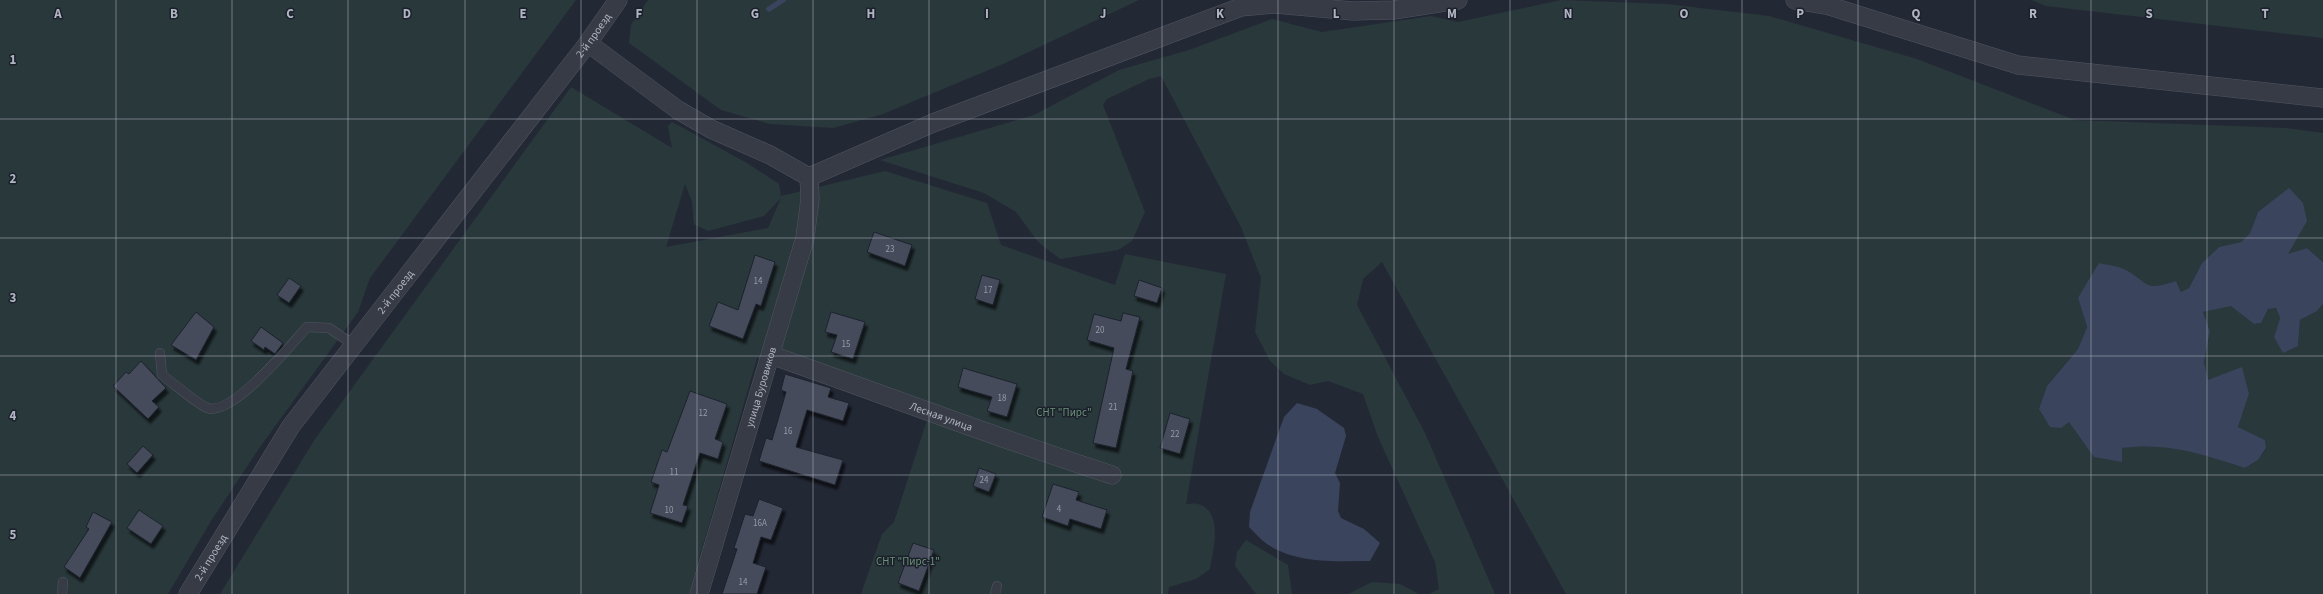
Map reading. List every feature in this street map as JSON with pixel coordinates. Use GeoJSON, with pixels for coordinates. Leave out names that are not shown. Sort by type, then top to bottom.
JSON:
{"type":"FeatureCollection","features":[{"type":"Feature","properties":{"kind":"street","name":"2-й проезд"},"geometry":{"type":"LineString","coordinates":[[188,594],[291,426],[588,43],[618,0]]}},
{"type":"Feature","properties":{"kind":"street"},"geometry":{"type":"LineString","coordinates":[[588,43],[678,110],[711,129],[770,155],[809,178],[933,123],[1241,7],[1275,4],[1353,11],[1394,10],[1458,0]]}},
{"type":"Feature","properties":{"kind":"street"},"geometry":{"type":"LineString","coordinates":[[1795,0],[1826,5],[2018,65],[2323,98]]}},
{"type":"Feature","properties":{"kind":"street","name":"улица Буровиков"},"geometry":{"type":"LineString","coordinates":[[699,594],[805,238],[810,199],[809,178]]}},
{"type":"Feature","properties":{"kind":"street","name":"Лесная улица"},"geometry":{"type":"LineString","coordinates":[[771,355],[924,408],[1030,448],[1112,474]]}},
{"type":"Feature","properties":{"kind":"lane"},"geometry":{"type":"LineString","coordinates":[[160,353],[162,375],[208,408],[225,407],[258,380],[307,327],[329,328],[354,345]]}},
{"type":"Feature","properties":{"kind":"lane"},"geometry":{"type":"LineString","coordinates":[[62,594],[63,582]]}},
{"type":"Feature","properties":{"kind":"green space"},"geometry":{"type":"Polygon","coordinates":[[[0,0],[576,0],[370,278],[358,312],[260,447],[211,521],[168,594],[0,594],[0,0]]]}},
{"type":"Feature","properties":{"kind":"green space"},"geometry":{"type":"Polygon","coordinates":[[[648,0],[1139,0],[1003,64],[883,114],[833,128],[770,124],[721,110],[629,43],[631,25],[648,0]]]}},
{"type":"Feature","properties":{"kind":"green space"},"geometry":{"type":"Polygon","coordinates":[[[1561,0],[1666,4],[1769,16],[1917,59],[2075,120],[2286,128],[2323,133],[2323,262],[2307,248],[2288,255],[2258,212],[2250,233],[2241,242],[2219,247],[2202,263],[2189,288],[2181,292],[2176,281],[2154,286],[2149,285],[2138,280],[2125,270],[2078,298],[2087,327],[2078,349],[2047,386],[2069,422],[2122,462],[2121,448],[2154,446],[2199,453],[2245,468],[2258,460],[2266,449],[2265,440],[2238,427],[2249,394],[2208,381],[2204,362],[2210,331],[2203,312],[2231,305],[2254,324],[2261,323],[2268,309],[2276,308],[2280,318],[2274,337],[2298,346],[2300,320],[2317,311],[2323,304],[2323,594],[1566,594],[1382,262],[1363,279],[1357,305],[1425,433],[1495,594],[1429,594],[1439,589],[1435,562],[1378,437],[1363,394],[1328,381],[1310,385],[1284,374],[1270,361],[1255,332],[1261,278],[1241,227],[1161,76],[1149,79],[1107,99],[1103,105],[1145,212],[1132,241],[1118,250],[1060,259],[1038,242],[1016,212],[984,193],[880,160],[1034,115],[1119,70],[1189,50],[1272,19],[1322,32],[1431,16],[1458,22],[1561,0]]]}},
{"type":"Feature","properties":{"kind":"green space"},"geometry":{"type":"Polygon","coordinates":[[[2032,0],[2323,0],[2323,38],[2046,6],[2032,0]]]}},
{"type":"Feature","properties":{"kind":"green space"},"geometry":{"type":"Polygon","coordinates":[[[571,87],[672,148],[668,126],[672,122],[747,163],[779,184],[781,196],[885,171],[987,203],[1001,245],[1115,285],[1125,254],[1226,274],[1186,504],[1198,504],[1206,508],[1214,523],[1215,532],[1210,569],[1196,579],[1169,587],[1168,594],[861,594],[882,534],[894,522],[928,417],[757,358],[689,594],[220,594],[315,439],[571,87]],[[685,184],[666,247],[768,228],[781,198],[764,216],[708,231],[694,224],[692,202],[685,184]]]}},
{"type":"Feature","properties":{"kind":"green space"},"geometry":{"type":"Polygon","coordinates":[[[1246,540],[1288,565],[1292,594],[1256,594],[1235,566],[1237,552],[1246,540]]]}},
{"type":"Feature","properties":{"kind":"green space"},"geometry":{"type":"Polygon","coordinates":[[[1372,582],[1400,584],[1419,594],[1348,594],[1372,582]]]}},
{"type":"Feature","properties":{"kind":"water"},"geometry":{"type":"Polygon","coordinates":[[[2289,188],[2303,203],[2307,221],[2288,254],[2307,248],[2323,262],[2323,304],[2317,311],[2300,320],[2298,346],[2283,353],[2274,337],[2280,318],[2276,308],[2268,309],[2261,323],[2254,324],[2231,306],[2203,312],[2210,331],[2204,362],[2208,380],[2242,367],[2249,394],[2238,427],[2265,440],[2266,448],[2258,460],[2245,468],[2185,450],[2139,447],[2122,448],[2122,462],[2094,457],[2069,422],[2061,428],[2050,427],[2039,409],[2047,386],[2078,349],[2087,327],[2078,298],[2099,263],[2126,270],[2148,285],[2158,286],[2176,281],[2181,292],[2189,288],[2202,263],[2219,247],[2241,242],[2250,233],[2258,212],[2289,188]]]}},
{"type":"Feature","properties":{"kind":"water"},"geometry":{"type":"Polygon","coordinates":[[[1297,403],[1317,409],[1344,428],[1346,436],[1335,473],[1340,483],[1338,511],[1341,518],[1364,529],[1380,543],[1370,561],[1330,561],[1291,555],[1267,544],[1249,527],[1250,512],[1284,417],[1297,403]]]}},
{"type":"Feature","properties":{"kind":"building"},"geometry":{"type":"Polygon","coordinates":[[[874,232],[912,245],[905,266],[867,252],[874,232]]]}},
{"type":"Feature","properties":{"kind":"building"},"geometry":{"type":"Polygon","coordinates":[[[755,255],[775,262],[761,306],[756,304],[743,339],[709,326],[718,302],[738,310],[755,255]]]}},
{"type":"Feature","properties":{"kind":"building"},"geometry":{"type":"Polygon","coordinates":[[[982,275],[1000,280],[993,305],[975,299],[982,275]]]}},
{"type":"Feature","properties":{"kind":"building"},"geometry":{"type":"Polygon","coordinates":[[[289,278],[301,286],[289,303],[277,295],[289,278]]]}},
{"type":"Feature","properties":{"kind":"building"},"geometry":{"type":"Polygon","coordinates":[[[1139,280],[1162,288],[1157,303],[1134,296],[1139,280]]]}},
{"type":"Feature","properties":{"kind":"building"},"geometry":{"type":"Polygon","coordinates":[[[196,312],[214,327],[196,360],[171,345],[196,312]]]}},
{"type":"Feature","properties":{"kind":"building"},"geometry":{"type":"Polygon","coordinates":[[[831,312],[865,322],[853,359],[831,352],[837,335],[825,332],[831,312]]]}},
{"type":"Feature","properties":{"kind":"building"},"geometry":{"type":"Polygon","coordinates":[[[1123,313],[1140,317],[1126,369],[1133,371],[1116,448],[1093,443],[1114,348],[1087,340],[1094,314],[1121,321],[1123,313]]]}},
{"type":"Feature","properties":{"kind":"building"},"geometry":{"type":"Polygon","coordinates":[[[261,327],[283,343],[275,354],[265,347],[264,350],[251,341],[261,327]]]}},
{"type":"Feature","properties":{"kind":"building"},"geometry":{"type":"Polygon","coordinates":[[[141,361],[166,388],[152,401],[159,407],[148,419],[113,386],[126,372],[129,374],[141,361]]]}},
{"type":"Feature","properties":{"kind":"building"},"geometry":{"type":"Polygon","coordinates":[[[963,368],[1017,384],[1007,417],[987,411],[992,397],[958,387],[963,368]]]}},
{"type":"Feature","properties":{"kind":"building"},"geometry":{"type":"Polygon","coordinates":[[[785,374],[831,388],[828,397],[849,403],[843,421],[807,410],[796,447],[843,460],[835,485],[759,461],[766,438],[772,440],[786,392],[781,390],[785,374]]]}},
{"type":"Feature","properties":{"kind":"building"},"geometry":{"type":"Polygon","coordinates":[[[690,391],[727,404],[715,439],[723,442],[718,459],[700,453],[683,505],[688,506],[682,523],[650,513],[659,485],[651,482],[662,450],[667,452],[690,391]]]}},
{"type":"Feature","properties":{"kind":"building"},"geometry":{"type":"Polygon","coordinates":[[[1170,413],[1190,419],[1180,454],[1160,448],[1170,413]]]}},
{"type":"Feature","properties":{"kind":"building"},"geometry":{"type":"Polygon","coordinates":[[[143,446],[153,455],[137,473],[127,464],[143,446]]]}},
{"type":"Feature","properties":{"kind":"building"},"geometry":{"type":"Polygon","coordinates":[[[979,468],[996,474],[989,492],[973,486],[979,468]]]}},
{"type":"Feature","properties":{"kind":"building"},"geometry":{"type":"Polygon","coordinates":[[[1053,484],[1079,492],[1076,500],[1107,510],[1101,529],[1070,519],[1068,526],[1042,517],[1053,484]]]}},
{"type":"Feature","properties":{"kind":"building"},"geometry":{"type":"Polygon","coordinates":[[[759,499],[783,508],[771,540],[761,537],[753,563],[766,567],[757,594],[722,594],[737,549],[734,548],[745,514],[753,516],[759,499]]]}},
{"type":"Feature","properties":{"kind":"building"},"geometry":{"type":"Polygon","coordinates":[[[139,510],[163,526],[151,544],[127,528],[139,510]]]}},
{"type":"Feature","properties":{"kind":"building"},"geometry":{"type":"Polygon","coordinates":[[[93,512],[112,522],[80,578],[64,567],[89,529],[86,527],[93,512]]]}},
{"type":"Feature","properties":{"kind":"building"},"geometry":{"type":"Polygon","coordinates":[[[913,543],[934,550],[919,591],[898,583],[913,543]]]}},
{"type":"Feature","properties":{"kind":"waterway"},"geometry":{"type":"LineString","coordinates":[[769,9],[783,0]]}},
{"type":"Feature","properties":{"kind":"park label","name":"СНТ \"Пирс\""},"geometry":{"type":"Point","coordinates":[1064,412]}},
{"type":"Feature","properties":{"kind":"park label","name":"СНТ \"Пирс-1\""},"geometry":{"type":"Point","coordinates":[908,561]}}]}
